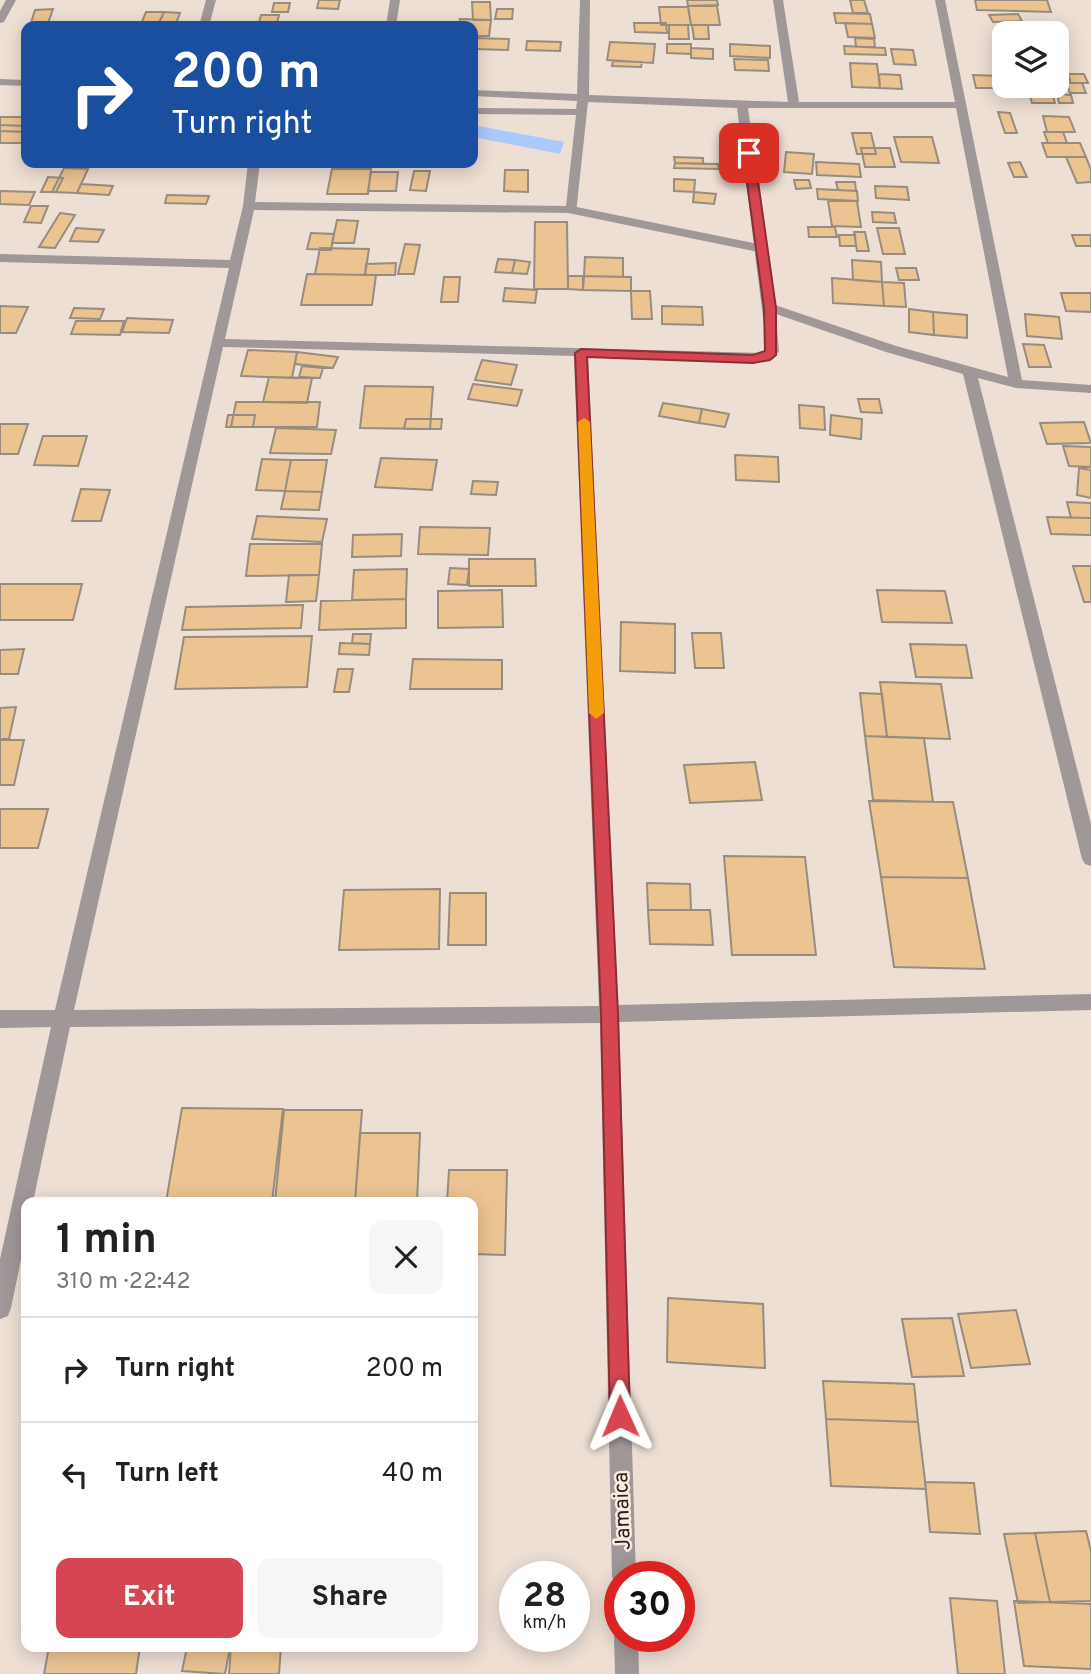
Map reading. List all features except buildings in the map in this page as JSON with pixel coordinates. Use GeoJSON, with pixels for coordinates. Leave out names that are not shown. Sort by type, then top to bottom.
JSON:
{"type":"FeatureCollection","features":[{"type":"Feature","properties":{"kind":"street"},"geometry":{"type":"LineString","coordinates":[[0,20],[12,0]]}},
{"type":"Feature","properties":{"kind":"street"},"geometry":{"type":"LineString","coordinates":[[205,21],[211,0]]}},
{"type":"Feature","properties":{"kind":"street"},"geometry":{"type":"LineString","coordinates":[[392,21],[395,0]]}},
{"type":"Feature","properties":{"kind":"street"},"geometry":{"type":"LineString","coordinates":[[572,210],[583,97],[584,0]]}},
{"type":"Feature","properties":{"kind":"street"},"geometry":{"type":"LineString","coordinates":[[778,0],[794,105]]}},
{"type":"Feature","properties":{"kind":"street"},"geometry":{"type":"LineString","coordinates":[[940,0],[1016,384]]}},
{"type":"Feature","properties":{"kind":"street"},"geometry":{"type":"LineString","coordinates":[[0,82],[21,83]]}},
{"type":"Feature","properties":{"kind":"street"},"geometry":{"type":"LineString","coordinates":[[478,93],[742,105],[962,105]]}},
{"type":"Feature","properties":{"kind":"street"},"geometry":{"type":"LineString","coordinates":[[217,343],[766,357],[772,352],[774,342],[742,105]]}},
{"type":"Feature","properties":{"kind":"street"},"geometry":{"type":"LineString","coordinates":[[478,111],[581,112]]}},
{"type":"Feature","properties":{"kind":"street"},"geometry":{"type":"LineString","coordinates":[[24,1197],[249,206],[253,168]]}},
{"type":"Feature","properties":{"kind":"street"},"geometry":{"type":"LineString","coordinates":[[249,206],[572,210],[763,249]]}},
{"type":"Feature","properties":{"kind":"street"},"geometry":{"type":"LineString","coordinates":[[0,258],[235,264]]}},
{"type":"Feature","properties":{"kind":"street"},"geometry":{"type":"LineString","coordinates":[[770,308],[891,349],[1016,384],[1091,389]]}},
{"type":"Feature","properties":{"kind":"street","name":"Jamaica"},"geometry":{"type":"LineString","coordinates":[[581,353],[609,1014],[624,1561]]}},
{"type":"Feature","properties":{"kind":"street"},"geometry":{"type":"LineString","coordinates":[[969,370],[1091,859]]}},
{"type":"Feature","properties":{"kind":"street"},"geometry":{"type":"LineString","coordinates":[[0,1019],[63,1016],[609,1014],[1091,1002]]}},
{"type":"Feature","properties":{"kind":"street"},"geometry":{"type":"LineString","coordinates":[[0,1308],[21,1211]]}},
{"type":"Feature","properties":{"kind":"street"},"geometry":{"type":"LineString","coordinates":[[626,1652],[627,1674]]}},
{"type":"Feature","properties":{"kind":"water"},"geometry":{"type":"Polygon","coordinates":[[[478,126],[564,142],[560,154],[478,138],[478,126]]]}},
{"type":"Feature","properties":{"kind":"slow traffic"},"geometry":{"type":"LineString","coordinates":[[584,422],[596,713]]}},
{"type":"Feature","properties":{"kind":"route"},"geometry":{"type":"LineString","coordinates":[[620,1416],[609,1014],[581,353],[753,359],[766,357],[772,352],[774,342],[749,153]]}}]}
